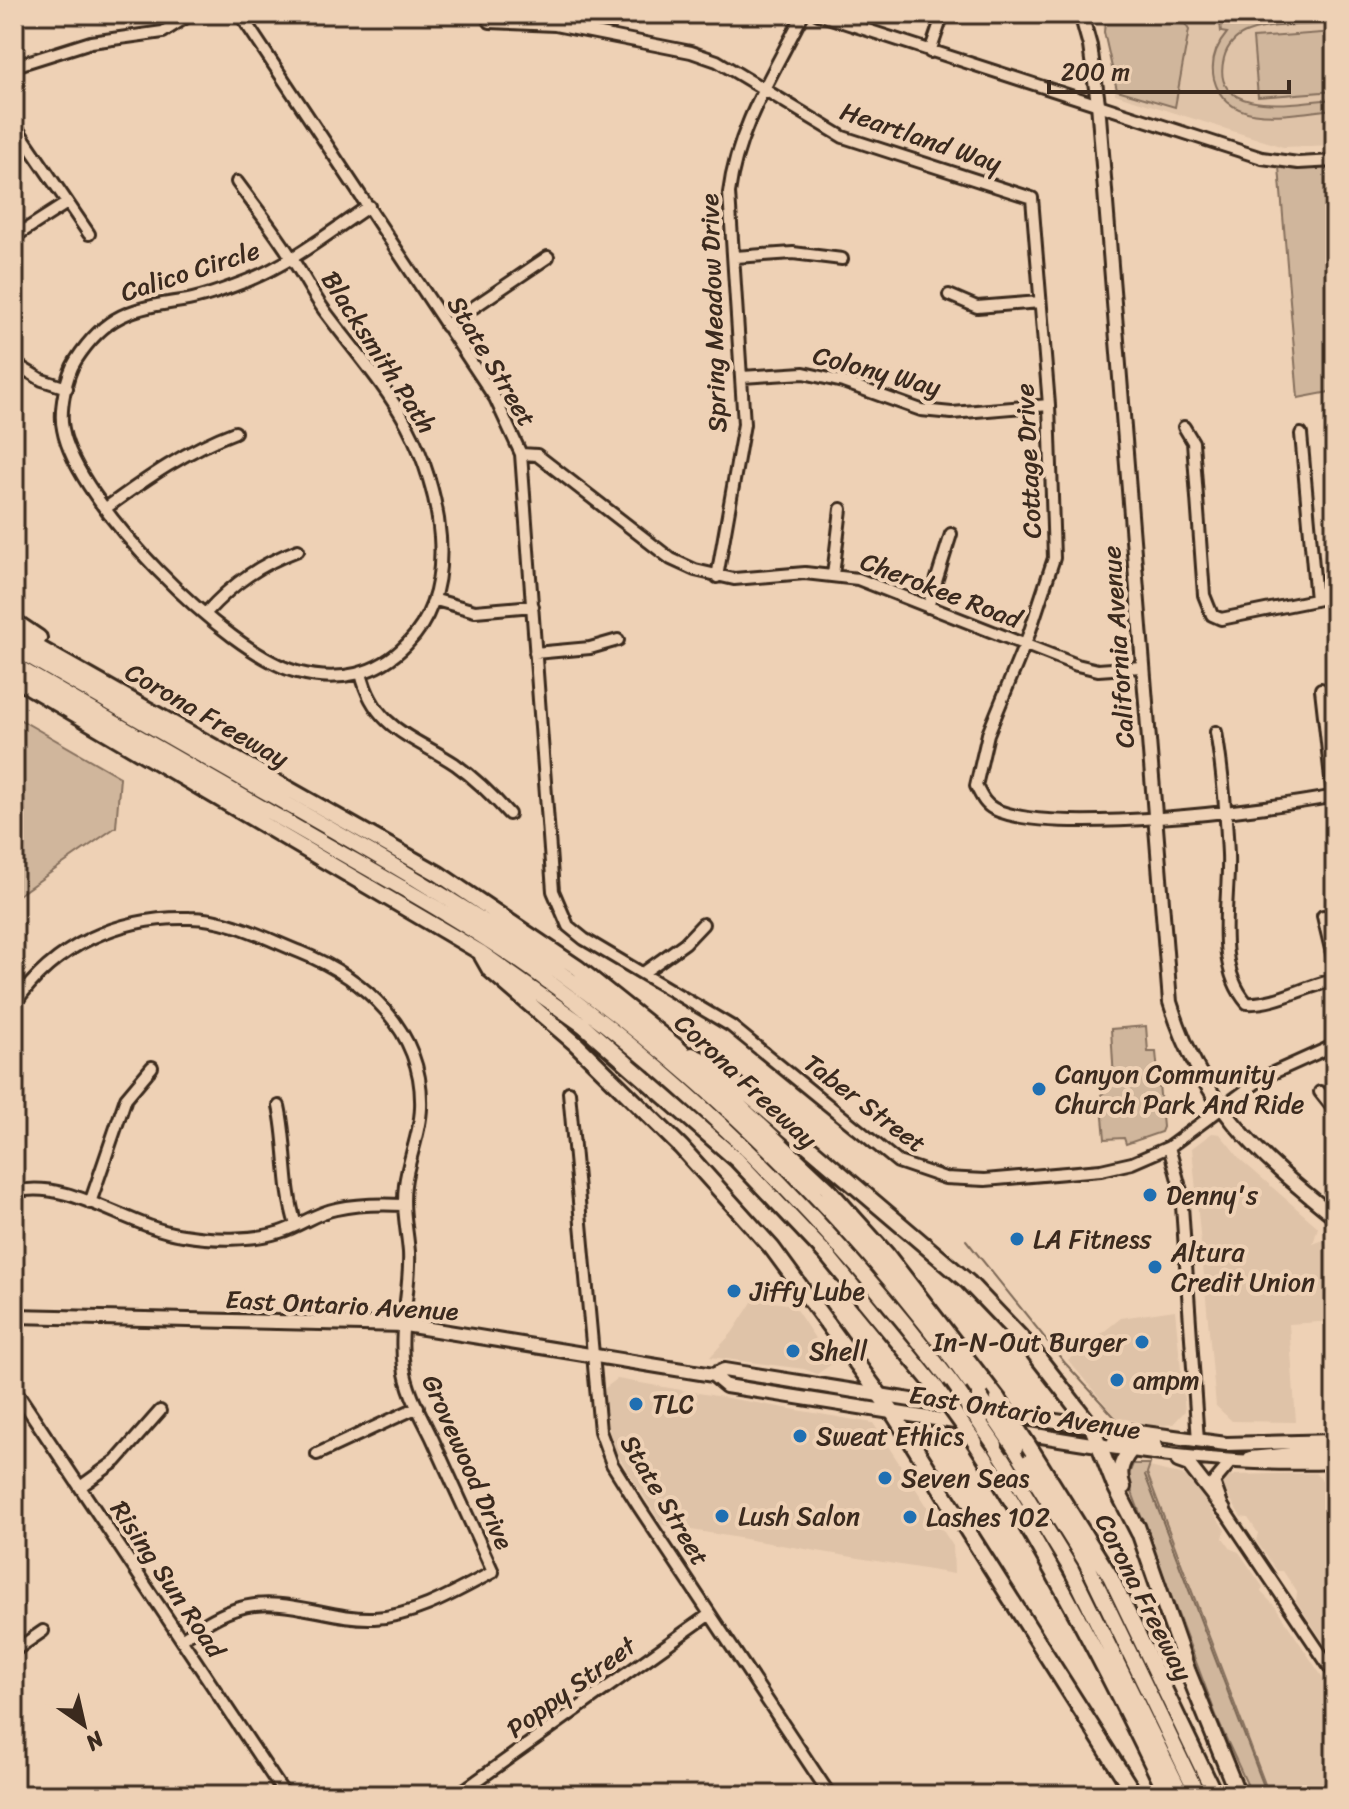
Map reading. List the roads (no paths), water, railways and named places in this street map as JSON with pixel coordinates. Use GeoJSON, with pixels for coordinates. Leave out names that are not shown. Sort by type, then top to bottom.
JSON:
{"type":"FeatureCollection","features":[{"type":"Feature","properties":{"kind":"highway"},"geometry":{"type":"LineString","coordinates":[[14,621],[157,714]]}},
{"type":"Feature","properties":{"kind":"highway","name":"Corona Freeway"},"geometry":{"type":"LineString","coordinates":[[14,634],[439,874],[567,960],[678,1048],[827,1188],[887,1255],[998,1399],[1032,1451],[1110,1576],[1215,1795]]}},
{"type":"Feature","properties":{"kind":"highway"},"geometry":{"type":"LineString","coordinates":[[14,648],[397,867],[573,983],[661,1053],[750,1132],[827,1210],[932,1331],[1015,1448],[1086,1562],[1198,1795]]}},
{"type":"Feature","properties":{"kind":"highway"},"geometry":{"type":"LineString","coordinates":[[14,665],[444,913],[530,968],[605,1024],[732,1134],[806,1208],[900,1316],[995,1445],[1071,1569],[1182,1795]]}},
{"type":"Feature","properties":{"kind":"highway"},"geometry":{"type":"LineString","coordinates":[[14,678],[480,952],[628,1061],[737,1160],[826,1254],[937,1389],[975,1442],[1026,1522],[1075,1610],[1167,1795]]}},
{"type":"Feature","properties":{"kind":"highway"},"geometry":{"type":"LineString","coordinates":[[14,689],[134,748]]}},
{"type":"Feature","properties":{"kind":"highway"},"geometry":{"type":"LineString","coordinates":[[480,952],[490,970],[576,1044],[723,1193],[772,1248],[893,1413],[1135,1795]]}},
{"type":"Feature","properties":{"kind":"highway"},"geometry":{"type":"LineString","coordinates":[[678,1048],[713,1065],[968,1282],[1029,1346],[1092,1427],[1114,1484],[1139,1533]]}},
{"type":"Feature","properties":{"kind":"highway"},"geometry":{"type":"LineString","coordinates":[[1129,1452],[1122,1461],[1119,1475],[1188,1672],[1238,1795]]}},
{"type":"Feature","properties":{"kind":"main road","name":"California Avenue"},"geometry":{"type":"LineString","coordinates":[[1081,14],[1090,46],[1098,103],[1170,1002],[1187,1050],[1221,1107],[1250,1145],[1335,1217]]}},
{"type":"Feature","properties":{"kind":"main road","name":"East Ontario Avenue"},"geometry":{"type":"LineString","coordinates":[[14,1316],[405,1325],[713,1375],[726,1386],[762,1393],[1129,1452],[1233,1463],[1335,1462]]}},
{"type":"Feature","properties":{"kind":"main road","name":"East Ontario Avenue"},"geometry":{"type":"LineString","coordinates":[[713,1375],[724,1370],[880,1396],[1226,1444],[1335,1441]]}},
{"type":"Feature","properties":{"kind":"main road"},"geometry":{"type":"LineString","coordinates":[[762,1393],[770,1385],[800,1384]]}},
{"type":"Feature","properties":{"kind":"main road"},"geometry":{"type":"LineString","coordinates":[[1099,1446],[1113,1441],[1189,1451],[1198,1441]]}},
{"type":"Feature","properties":{"kind":"main road"},"geometry":{"type":"LineString","coordinates":[[1233,1463],[1266,1456],[1335,1450]]}},
{"type":"Feature","properties":{"kind":"main road"},"geometry":{"type":"LineString","coordinates":[[1156,1455],[1189,1465],[1224,1510]]}},
{"type":"Feature","properties":{"kind":"street"},"geometry":{"type":"LineString","coordinates":[[21,64],[91,42],[163,32],[191,14]]}},
{"type":"Feature","properties":{"kind":"street","name":"State Street"},"geometry":{"type":"LineString","coordinates":[[240,14],[495,398],[521,454],[553,891],[568,926]]}},
{"type":"Feature","properties":{"kind":"street","name":"Heartland Way"},"geometry":{"type":"LineString","coordinates":[[486,14],[490,22],[567,26],[691,52],[717,61],[843,137],[1032,198]]}},
{"type":"Feature","properties":{"kind":"street","name":"Spring Meadow Drive"},"geometry":{"type":"LineString","coordinates":[[717,577],[744,424],[729,193],[733,165],[740,139],[803,14]]}},
{"type":"Feature","properties":{"kind":"street"},"geometry":{"type":"LineString","coordinates":[[818,14],[1262,158],[1298,163],[1335,161]]}},
{"type":"Feature","properties":{"kind":"street"},"geometry":{"type":"LineString","coordinates":[[930,52],[943,14]]}},
{"type":"Feature","properties":{"kind":"street"},"geometry":{"type":"LineString","coordinates":[[14,124],[89,234]]}},
{"type":"Feature","properties":{"kind":"street","name":"Blacksmith Path"},"geometry":{"type":"LineString","coordinates":[[237,182],[325,311],[367,363],[407,425],[432,492],[440,568],[436,600],[415,636],[399,653],[382,665],[361,673]]}},
{"type":"Feature","properties":{"kind":"street","name":"Cottage Drive"},"geometry":{"type":"LineString","coordinates":[[1032,198],[1049,405],[1054,558],[1024,645],[988,734],[976,786],[985,802],[996,810],[1063,821],[1153,816]]}},
{"type":"Feature","properties":{"kind":"street"},"geometry":{"type":"LineString","coordinates":[[14,237],[67,203]]}},
{"type":"Feature","properties":{"kind":"street","name":"Calico Circle"},"geometry":{"type":"LineString","coordinates":[[361,673],[325,677],[295,672],[243,643],[206,613],[147,560],[106,508],[74,461],[62,427],[73,364],[89,342],[110,322],[131,309],[213,293],[292,259],[369,206]]}},
{"type":"Feature","properties":{"kind":"street"},"geometry":{"type":"LineString","coordinates":[[735,257],[793,253],[842,259]]}},
{"type":"Feature","properties":{"kind":"street"},"geometry":{"type":"LineString","coordinates":[[446,326],[548,257]]}},
{"type":"Feature","properties":{"kind":"street"},"geometry":{"type":"LineString","coordinates":[[949,295],[977,307],[1040,302]]}},
{"type":"Feature","properties":{"kind":"street"},"geometry":{"type":"LineString","coordinates":[[14,363],[42,380],[67,388]]}},
{"type":"Feature","properties":{"kind":"street","name":"Colony Way"},"geometry":{"type":"LineString","coordinates":[[742,377],[804,373],[921,410],[952,413],[1049,405]]}},
{"type":"Feature","properties":{"kind":"street"},"geometry":{"type":"LineString","coordinates":[[1184,427],[1193,442],[1204,595],[1212,615],[1221,619],[1335,596]]}},
{"type":"Feature","properties":{"kind":"street"},"geometry":{"type":"LineString","coordinates":[[106,508],[152,474],[206,443],[235,432]]}},
{"type":"Feature","properties":{"kind":"street"},"geometry":{"type":"LineString","coordinates":[[1301,434],[1316,600]]}},
{"type":"Feature","properties":{"kind":"street","name":"Cherokee Road"},"geometry":{"type":"LineString","coordinates":[[521,454],[537,455],[671,559],[717,577],[748,580],[805,573],[858,579],[1024,645],[1098,670],[1141,667]]}},
{"type":"Feature","properties":{"kind":"street"},"geometry":{"type":"LineString","coordinates":[[833,575],[841,509]]}},
{"type":"Feature","properties":{"kind":"street"},"geometry":{"type":"LineString","coordinates":[[928,607],[951,534]]}},
{"type":"Feature","properties":{"kind":"street"},"geometry":{"type":"LineString","coordinates":[[206,613],[232,585],[272,560],[298,550]]}},
{"type":"Feature","properties":{"kind":"street"},"geometry":{"type":"LineString","coordinates":[[436,600],[475,611],[533,606]]}},
{"type":"Feature","properties":{"kind":"street"},"geometry":{"type":"LineString","coordinates":[[535,653],[590,648],[618,640]]}},
{"type":"Feature","properties":{"kind":"street"},"geometry":{"type":"LineString","coordinates":[[361,673],[375,706],[390,725],[409,741],[451,762],[479,782],[509,814]]}},
{"type":"Feature","properties":{"kind":"street"},"geometry":{"type":"LineString","coordinates":[[1153,816],[1275,807],[1334,796],[1321,689]]}},
{"type":"Feature","properties":{"kind":"street"},"geometry":{"type":"LineString","coordinates":[[1216,732],[1229,879],[1225,931],[1233,977],[1247,1003],[1259,1003],[1307,985],[1335,980]]}},
{"type":"Feature","properties":{"kind":"street"},"geometry":{"type":"LineString","coordinates":[[1323,916],[1335,966]]}},
{"type":"Feature","properties":{"kind":"street","name":"Grovewood Drive"},"geometry":{"type":"LineString","coordinates":[[14,1005],[36,976],[84,940],[140,920],[198,918],[236,926],[331,965],[378,998],[403,1037],[419,1081],[418,1135],[403,1205],[409,1250],[403,1365],[418,1407],[493,1572],[412,1611],[394,1616],[353,1618],[277,1605],[243,1607],[215,1618],[181,1639]]}},
{"type":"Feature","properties":{"kind":"street"},"geometry":{"type":"LineString","coordinates":[[643,973],[685,943],[703,924]]}},
{"type":"Feature","properties":{"kind":"street","name":"Taber Street"},"geometry":{"type":"LineString","coordinates":[[568,926],[731,1026],[898,1162],[922,1173],[974,1180],[1101,1170],[1132,1163],[1169,1147],[1264,1077],[1335,1045]]}},
{"type":"Feature","properties":{"kind":"street"},"geometry":{"type":"LineString","coordinates":[[90,1203],[126,1098],[152,1067]]}},
{"type":"Feature","properties":{"kind":"street","name":"State Street"},"geometry":{"type":"LineString","coordinates":[[569,1092],[590,1355],[600,1431],[612,1464],[830,1795]]}},
{"type":"Feature","properties":{"kind":"street"},"geometry":{"type":"LineString","coordinates":[[1320,1092],[1335,1111]]}},
{"type":"Feature","properties":{"kind":"street"},"geometry":{"type":"LineString","coordinates":[[279,1106],[287,1195],[296,1225]]}},
{"type":"Feature","properties":{"kind":"street"},"geometry":{"type":"LineString","coordinates":[[1169,1147],[1181,1191],[1198,1441]]}},
{"type":"Feature","properties":{"kind":"street"},"geometry":{"type":"LineString","coordinates":[[14,1192],[37,1188],[65,1192],[136,1224],[183,1235],[263,1235],[335,1209],[403,1205]]}},
{"type":"Feature","properties":{"kind":"street","name":"Rising Sun Road"},"geometry":{"type":"LineString","coordinates":[[14,1388],[285,1795]]}},
{"type":"Feature","properties":{"kind":"street"},"geometry":{"type":"LineString","coordinates":[[317,1454],[418,1407]]}},
{"type":"Feature","properties":{"kind":"street"},"geometry":{"type":"LineString","coordinates":[[80,1487],[116,1461],[160,1411]]}},
{"type":"Feature","properties":{"kind":"street"},"geometry":{"type":"LineString","coordinates":[[1233,1463],[1214,1482],[1224,1510],[1335,1675]]}},
{"type":"Feature","properties":{"kind":"street","name":"Poppy Street"},"geometry":{"type":"LineString","coordinates":[[457,1795],[710,1614]]}},
{"type":"Feature","properties":{"kind":"street"},"geometry":{"type":"LineString","coordinates":[[14,1651],[43,1631]]}},
{"type":"Feature","properties":{"kind":"waterway"},"geometry":{"type":"LineString","coordinates":[[966,1240],[1065,1363],[1120,1423]]}},
{"type":"Feature","properties":{"kind":"waterway"},"geometry":{"type":"LineString","coordinates":[[1145,1475],[1265,1789]]}},
{"type":"Feature","properties":{"kind":"place","name":"Canyon Community Church Park And Ride"},"geometry":{"type":"Point","coordinates":[1039,1089]}},
{"type":"Feature","properties":{"kind":"place","name":"Denny's"},"geometry":{"type":"Point","coordinates":[1150,1195]}},
{"type":"Feature","properties":{"kind":"place","name":"LA Fitness"},"geometry":{"type":"Point","coordinates":[1017,1239]}},
{"type":"Feature","properties":{"kind":"place","name":"Altura Credit Union"},"geometry":{"type":"Point","coordinates":[1155,1267]}},
{"type":"Feature","properties":{"kind":"place","name":"Jiffy Lube"},"geometry":{"type":"Point","coordinates":[734,1291]}},
{"type":"Feature","properties":{"kind":"place","name":"In-N-Out Burger"},"geometry":{"type":"Point","coordinates":[1142,1342]}},
{"type":"Feature","properties":{"kind":"place","name":"Shell"},"geometry":{"type":"Point","coordinates":[793,1351]}},
{"type":"Feature","properties":{"kind":"place","name":"ampm"},"geometry":{"type":"Point","coordinates":[1117,1380]}},
{"type":"Feature","properties":{"kind":"place","name":"TLC"},"geometry":{"type":"Point","coordinates":[636,1404]}},
{"type":"Feature","properties":{"kind":"place","name":"Sweat Ethics"},"geometry":{"type":"Point","coordinates":[800,1436]}},
{"type":"Feature","properties":{"kind":"place","name":"Seven Seas"},"geometry":{"type":"Point","coordinates":[885,1478]}},
{"type":"Feature","properties":{"kind":"place","name":"Lush Salon"},"geometry":{"type":"Point","coordinates":[722,1516]}},
{"type":"Feature","properties":{"kind":"place","name":"Lashes 102"},"geometry":{"type":"Point","coordinates":[910,1517]}}]}
